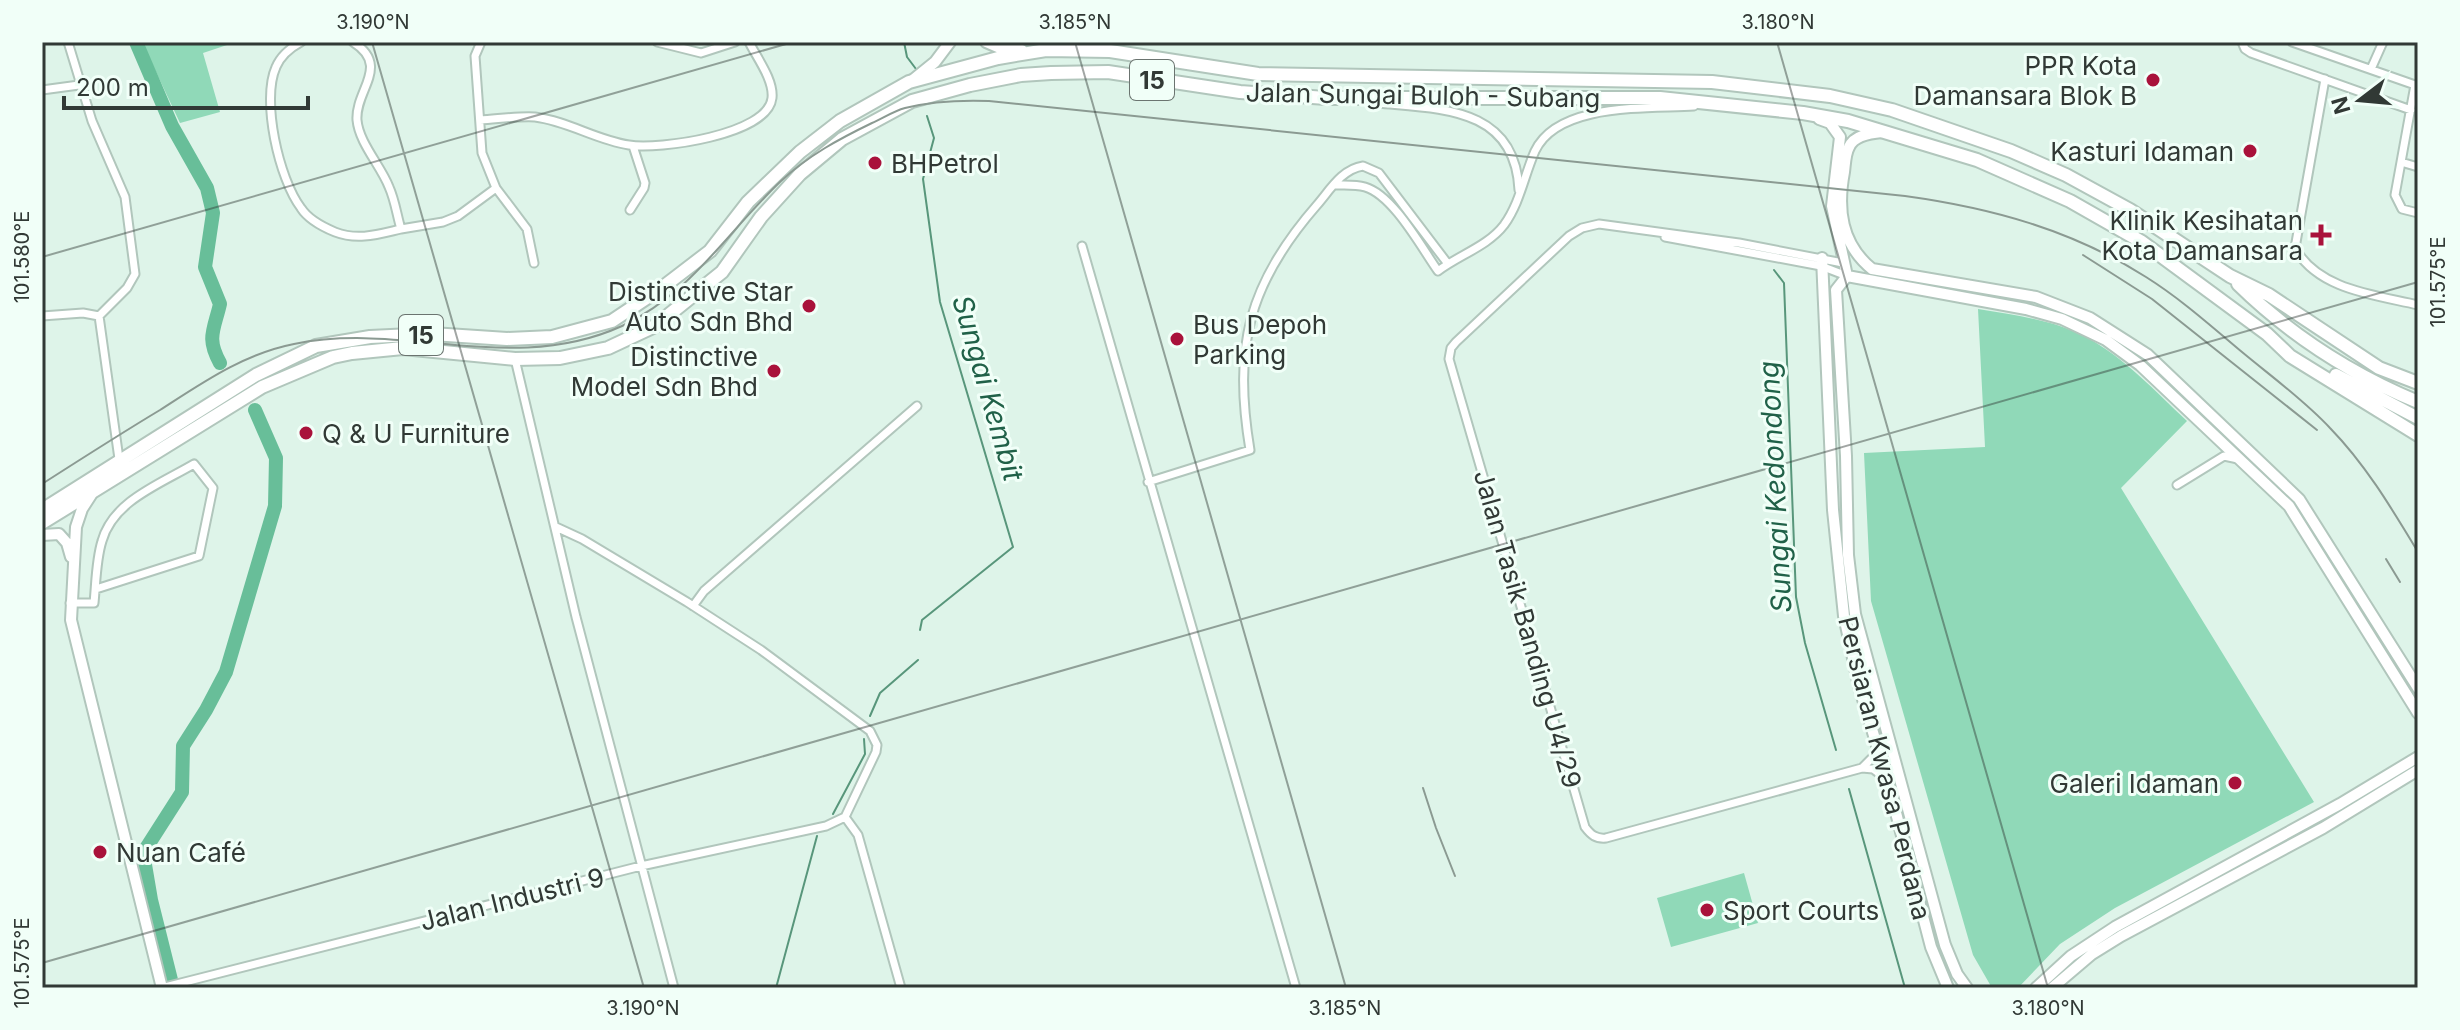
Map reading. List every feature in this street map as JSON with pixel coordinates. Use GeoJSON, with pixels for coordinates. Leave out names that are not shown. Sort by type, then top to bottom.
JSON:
{"type":"FeatureCollection","features":[{"type":"Feature","properties":{"kind":"highway","name":"Jalan Sungai Buloh - Subang"},"geometry":{"type":"LineString","coordinates":[[42,510],[256,375],[316,346],[370,337],[432,334],[507,339],[552,337],[612,321],[710,251],[748,202],[829,129],[909,82],[998,58],[1046,50],[1110,51],[1258,74],[1712,82],[1830,96],[1892,110],[2011,151],[2066,175],[2130,210],[2230,276],[2269,295],[2379,368],[2418,383]]}},
{"type":"Feature","properties":{"kind":"highway","name":"Jalan Sungai Buloh - Subang"},"geometry":{"type":"LineString","coordinates":[[42,523],[262,387],[333,357],[403,348],[515,359],[560,358],[608,348],[655,326],[722,272],[761,217],[800,174],[842,139],[912,101],[1021,75],[1079,72],[1108,72],[1240,92],[1326,98],[1660,98],[1803,113],[1848,121],[1977,160],[2070,201],[2142,242],[2267,334],[2418,418]]}},
{"type":"Feature","properties":{"kind":"highway","name":"Jalan Sungai Buloh - Subang"},"geometry":{"type":"LineString","coordinates":[[2230,276],[2267,313],[2322,351],[2380,386],[2418,402]]}},
{"type":"Feature","properties":{"kind":"highway","name":"Jalan Sungai Buloh - Subang"},"geometry":{"type":"LineString","coordinates":[[2267,334],[2290,356],[2418,435]]}},
{"type":"Feature","properties":{"kind":"street"},"geometry":{"type":"LineString","coordinates":[[68,42],[79,85],[125,197],[135,274],[127,288],[99,316]]}},
{"type":"Feature","properties":{"kind":"street"},"geometry":{"type":"LineString","coordinates":[[301,42],[283,54],[271,84],[274,132],[285,177],[303,211],[337,233],[367,237],[443,222],[458,216],[496,188]]}},
{"type":"Feature","properties":{"kind":"street"},"geometry":{"type":"LineString","coordinates":[[353,42],[366,54],[370,63],[370,76],[358,108],[357,122],[390,187],[401,229]]}},
{"type":"Feature","properties":{"kind":"street"},"geometry":{"type":"LineString","coordinates":[[481,42],[475,56],[482,153],[496,188],[527,229],[534,263]]}},
{"type":"Feature","properties":{"kind":"street"},"geometry":{"type":"LineString","coordinates":[[657,42],[701,53],[735,42]]}},
{"type":"Feature","properties":{"kind":"street"},"geometry":{"type":"LineString","coordinates":[[480,120],[533,117],[563,123],[605,141],[633,146],[659,146],[739,129],[760,118],[770,106],[770,83],[749,42]]}},
{"type":"Feature","properties":{"kind":"street"},"geometry":{"type":"LineString","coordinates":[[909,82],[935,62],[950,42]]}},
{"type":"Feature","properties":{"kind":"street"},"geometry":{"type":"LineString","coordinates":[[986,42],[1002,49],[1046,50]]}},
{"type":"Feature","properties":{"kind":"street"},"geometry":{"type":"LineString","coordinates":[[2242,42],[2251,53],[2411,110]]}},
{"type":"Feature","properties":{"kind":"street"},"geometry":{"type":"LineString","coordinates":[[2292,42],[2417,85],[2395,195],[2402,209],[2418,213]]}},
{"type":"Feature","properties":{"kind":"street"},"geometry":{"type":"LineString","coordinates":[[2371,69],[2383,42]]}},
{"type":"Feature","properties":{"kind":"street"},"geometry":{"type":"LineString","coordinates":[[2325,79],[2295,248],[2301,260],[2338,286],[2418,305]]}},
{"type":"Feature","properties":{"kind":"street"},"geometry":{"type":"LineString","coordinates":[[42,90],[79,85]]}},
{"type":"Feature","properties":{"kind":"street"},"geometry":{"type":"LineString","coordinates":[[1326,98],[1455,111],[1484,123],[1506,144],[1519,182],[1520,196]]}},
{"type":"Feature","properties":{"kind":"street"},"geometry":{"type":"LineString","coordinates":[[1334,185],[1362,186],[1378,194],[1397,212],[1438,271],[1490,238],[1503,225],[1520,196],[1536,150],[1562,125],[1577,118],[1610,111],[1726,104]]}},
{"type":"Feature","properties":{"kind":"street"},"geometry":{"type":"LineString","coordinates":[[1803,113],[1830,123],[1840,137],[1832,206],[1847,276],[2026,309],[2083,327],[2140,365],[2297,516],[2418,713]]}},
{"type":"Feature","properties":{"kind":"street"},"geometry":{"type":"LineString","coordinates":[[1872,269],[1857,256],[1849,243],[1840,205],[1849,146],[1869,134],[1888,132]]}},
{"type":"Feature","properties":{"kind":"street"},"geometry":{"type":"LineString","coordinates":[[630,210],[645,183],[633,146]]}},
{"type":"Feature","properties":{"kind":"street"},"geometry":{"type":"LineString","coordinates":[[2401,162],[2418,167]]}},
{"type":"Feature","properties":{"kind":"street"},"geometry":{"type":"LineString","coordinates":[[1148,482],[1250,450],[1242,379],[1247,332],[1256,303],[1282,249],[1341,177],[1358,167],[1373,169],[1383,177],[1448,264]]}},
{"type":"Feature","properties":{"kind":"street","name":"Jalan Tasik Banding U4/29"},"geometry":{"type":"LineString","coordinates":[[1843,263],[1821,262],[1608,225],[1590,225],[1569,236],[1456,342],[1449,353],[1585,827],[1594,836],[1606,838],[1862,768]]}},
{"type":"Feature","properties":{"kind":"street"},"geometry":{"type":"LineString","coordinates":[[1843,263],[1849,243]]}},
{"type":"Feature","properties":{"kind":"street"},"geometry":{"type":"LineString","coordinates":[[1082,246],[1296,988]]}},
{"type":"Feature","properties":{"kind":"street","name":"Jalan Tasik Banding U4/29"},"geometry":{"type":"LineString","coordinates":[[1821,262],[1847,276]]}},
{"type":"Feature","properties":{"kind":"street","name":"Persiaran Kwasa Perdana"},"geometry":{"type":"LineString","coordinates":[[1821,262],[1825,283],[1837,560],[1844,616],[1859,686],[1888,782],[1931,947],[1948,988]]}},
{"type":"Feature","properties":{"kind":"street"},"geometry":{"type":"LineString","coordinates":[[1843,263],[2036,297],[2090,318],[2148,355],[2299,499],[2418,688]]}},
{"type":"Feature","properties":{"kind":"street","name":"Persiaran Kwasa Perdana"},"geometry":{"type":"LineString","coordinates":[[1847,276],[1836,290],[1846,456],[1848,555],[1855,614],[1945,945],[1957,974],[1967,988]]}},
{"type":"Feature","properties":{"kind":"street"},"geometry":{"type":"LineString","coordinates":[[42,316],[83,313],[99,316]]}},
{"type":"Feature","properties":{"kind":"street"},"geometry":{"type":"LineString","coordinates":[[99,316],[119,459]]}},
{"type":"Feature","properties":{"kind":"street"},"geometry":{"type":"LineString","coordinates":[[515,359],[576,617],[674,988]]}},
{"type":"Feature","properties":{"kind":"street"},"geometry":{"type":"LineString","coordinates":[[693,606],[704,591],[917,406]]}},
{"type":"Feature","properties":{"kind":"street"},"geometry":{"type":"LineString","coordinates":[[2221,441],[2224,456]]}},
{"type":"Feature","properties":{"kind":"street"},"geometry":{"type":"LineString","coordinates":[[2177,485],[2224,456],[2241,460]]}},
{"type":"Feature","properties":{"kind":"street"},"geometry":{"type":"LineString","coordinates":[[70,603],[94,603],[101,544],[109,523],[118,511],[194,464],[213,488],[199,556],[96,589]]}},
{"type":"Feature","properties":{"kind":"street"},"geometry":{"type":"LineString","coordinates":[[95,490],[82,509],[76,527],[70,603],[74,638],[162,988]]}},
{"type":"Feature","properties":{"kind":"street"},"geometry":{"type":"LineString","coordinates":[[556,527],[582,539],[761,650],[874,736],[876,752],[845,817],[858,835],[901,988]]}},
{"type":"Feature","properties":{"kind":"street"},"geometry":{"type":"LineString","coordinates":[[42,535],[59,534],[67,543],[73,567]]}},
{"type":"Feature","properties":{"kind":"street"},"geometry":{"type":"LineString","coordinates":[[1862,768],[1874,756],[1878,746]]}},
{"type":"Feature","properties":{"kind":"street"},"geometry":{"type":"LineString","coordinates":[[2036,988],[2071,956],[2115,927],[2316,818],[2418,757]]}},
{"type":"Feature","properties":{"kind":"street"},"geometry":{"type":"LineString","coordinates":[[1862,768],[1880,772],[1888,782]]}},
{"type":"Feature","properties":{"kind":"street"},"geometry":{"type":"LineString","coordinates":[[2052,988],[2092,954],[2121,936],[2323,828],[2418,770]]}},
{"type":"Feature","properties":{"kind":"street","name":"Jalan Industri 9"},"geometry":{"type":"LineString","coordinates":[[162,988],[641,866],[826,826],[845,817]]}},
{"type":"Feature","properties":{"kind":"street"},"geometry":{"type":"LineString","coordinates":[[2316,818],[2323,828]]}},
{"type":"Feature","properties":{"kind":"green space"},"geometry":{"type":"Polygon","coordinates":[[[142,42],[236,42],[203,53],[220,112],[180,123],[142,42]]]}},
{"type":"Feature","properties":{"kind":"green space"},"geometry":{"type":"Polygon","coordinates":[[[1978,309],[2047,322],[2086,337],[2127,365],[2187,421],[2121,488],[2314,802],[2115,908],[2060,944],[2018,988],[1992,988],[1973,955],[1871,601],[1864,453],[1985,447],[1978,309]]]}},
{"type":"Feature","properties":{"kind":"green space","name":"Sport Courts"},"geometry":{"type":"Polygon","coordinates":[[[1744,873],[1758,923],[1671,947],[1657,898],[1744,873]]]}},
{"type":"Feature","properties":{"kind":"waterway"},"geometry":{"type":"LineString","coordinates":[[136,42],[172,126],[207,188],[213,213],[205,267],[220,304],[212,340],[220,363]]}},
{"type":"Feature","properties":{"kind":"waterway","name":"Sungai Kembit"},"geometry":{"type":"LineString","coordinates":[[904,42],[907,57],[916,69]]}},
{"type":"Feature","properties":{"kind":"waterway","name":"Sungai Kembit"},"geometry":{"type":"LineString","coordinates":[[920,630],[922,620],[1013,547],[940,302],[923,179],[934,138],[927,116]]}},
{"type":"Feature","properties":{"kind":"waterway","name":"Sungai Kedondong"},"geometry":{"type":"LineString","coordinates":[[1774,270],[1784,283],[1796,597],[1805,643],[1836,750]]}},
{"type":"Feature","properties":{"kind":"waterway"},"geometry":{"type":"LineString","coordinates":[[173,988],[143,853],[182,792],[183,746],[226,672],[275,506],[276,458],[255,410]]}},
{"type":"Feature","properties":{"kind":"waterway","name":"Sungai Kembit"},"geometry":{"type":"LineString","coordinates":[[870,716],[880,693],[918,660]]}},
{"type":"Feature","properties":{"kind":"waterway","name":"Sungai Kembit"},"geometry":{"type":"LineString","coordinates":[[833,814],[865,754],[864,739]]}},
{"type":"Feature","properties":{"kind":"waterway","name":"Sungai Kedondong"},"geometry":{"type":"LineString","coordinates":[[1849,789],[1905,988]]}},
{"type":"Feature","properties":{"kind":"waterway","name":"Sungai Kembit"},"geometry":{"type":"LineString","coordinates":[[776,988],[817,836]]}},
{"type":"Feature","properties":{"kind":"railway"},"geometry":{"type":"LineString","coordinates":[[42,484],[207,380],[240,362],[275,349],[335,339],[499,348],[540,347],[581,340],[622,326],[646,313],[689,279],[781,181],[825,148],[905,108],[947,102],[989,101],[1905,196],[1969,207],[2030,223],[2089,246],[2146,277],[2196,313],[2299,398],[2355,457],[2418,552]]}},
{"type":"Feature","properties":{"kind":"railway"},"geometry":{"type":"LineString","coordinates":[[2083,255],[2152,299],[2317,430]]}},
{"type":"Feature","properties":{"kind":"railway"},"geometry":{"type":"LineString","coordinates":[[2386,559],[2400,582]]}},
{"type":"Feature","properties":{"kind":"railway"},"geometry":{"type":"LineString","coordinates":[[1423,788],[1455,876]]}},
{"type":"Feature","properties":{"kind":"place","name":"PPR Kota Damansara Blok B"},"geometry":{"type":"Point","coordinates":[2153,80]}},
{"type":"Feature","properties":{"kind":"place","name":"Kasturi Idaman"},"geometry":{"type":"Point","coordinates":[2250,151]}},
{"type":"Feature","properties":{"kind":"place","name":"BHPetrol"},"geometry":{"type":"Point","coordinates":[875,163]}},
{"type":"Feature","properties":{"kind":"place","name":"Klinik Kesihatan Kota Damansara"},"geometry":{"type":"Point","coordinates":[2321,235]}},
{"type":"Feature","properties":{"kind":"place","name":"Distinctive Star Auto Sdn Bhd"},"geometry":{"type":"Point","coordinates":[809,306]}},
{"type":"Feature","properties":{"kind":"place","name":"Bus Depoh Parking"},"geometry":{"type":"Point","coordinates":[1177,339]}},
{"type":"Feature","properties":{"kind":"place","name":"Distinctive Model Sdn Bhd"},"geometry":{"type":"Point","coordinates":[774,371]}},
{"type":"Feature","properties":{"kind":"place","name":"Q & U Furniture"},"geometry":{"type":"Point","coordinates":[306,433]}},
{"type":"Feature","properties":{"kind":"place","name":"Galeri Idaman"},"geometry":{"type":"Point","coordinates":[2235,783]}},
{"type":"Feature","properties":{"kind":"place","name":"Nuan Café"},"geometry":{"type":"Point","coordinates":[100,852]}},
{"type":"Feature","properties":{"kind":"place","name":"Sport Courts"},"geometry":{"type":"Point","coordinates":[1707,910]}}]}
